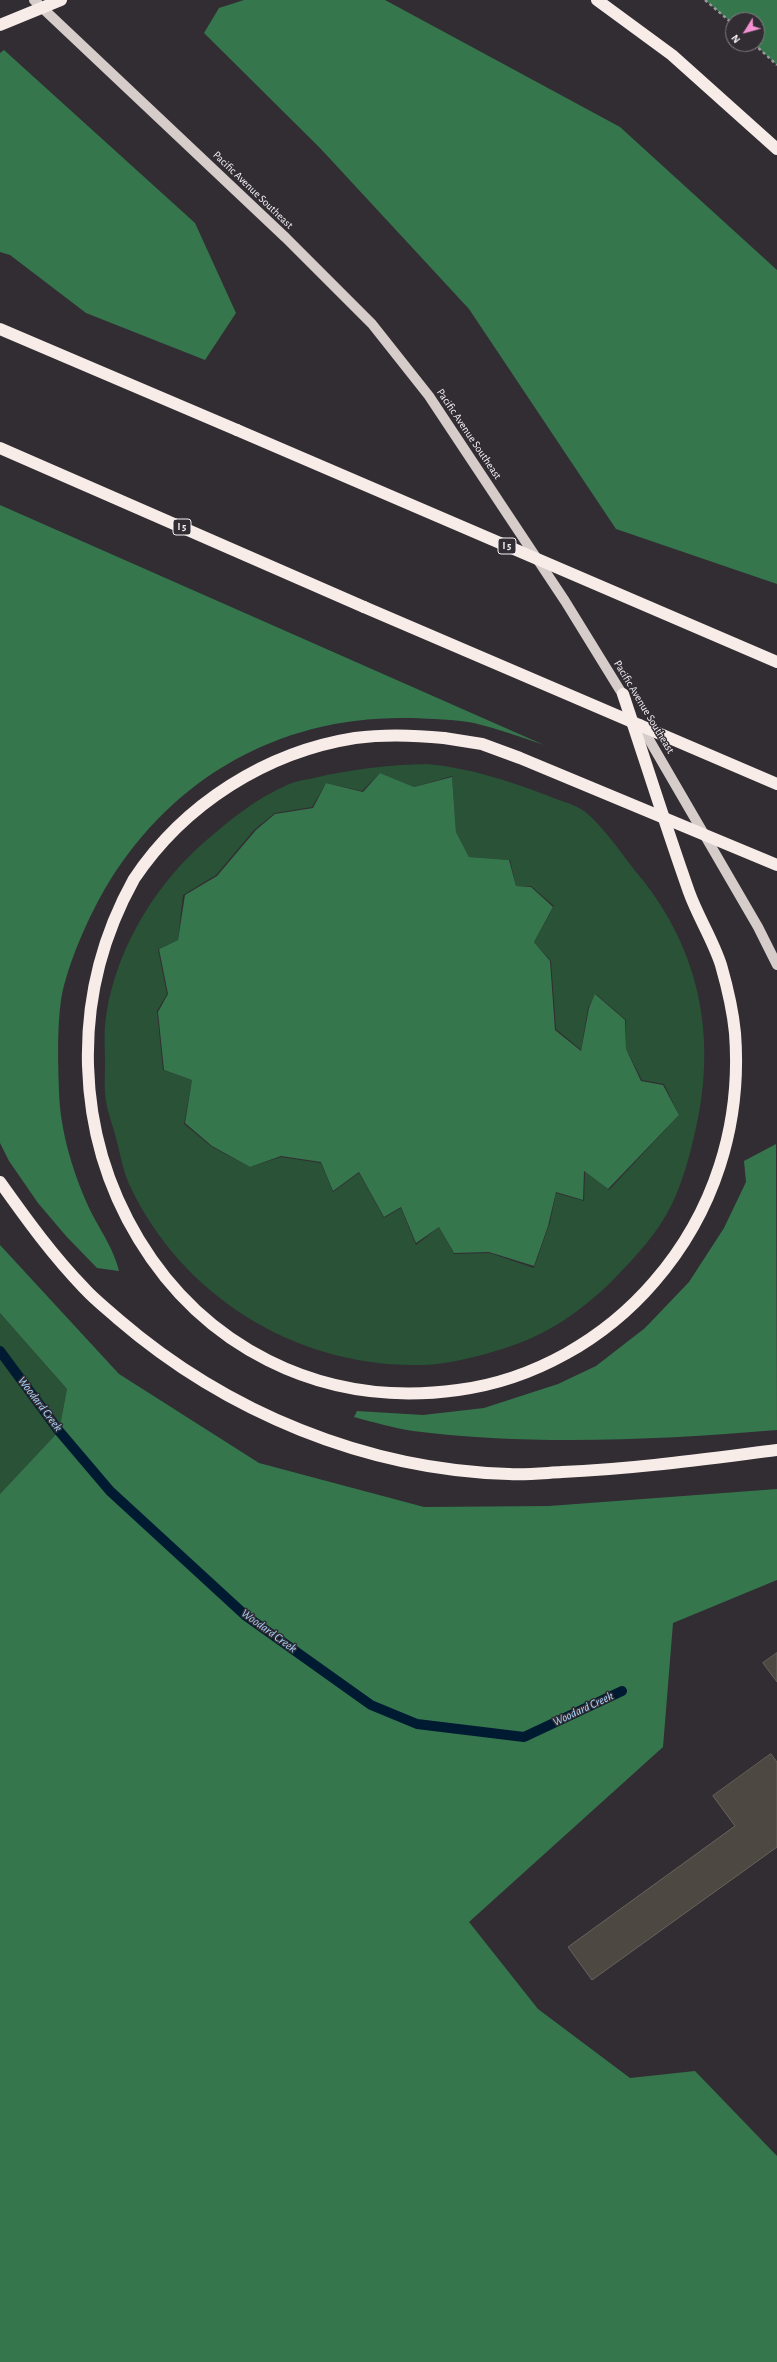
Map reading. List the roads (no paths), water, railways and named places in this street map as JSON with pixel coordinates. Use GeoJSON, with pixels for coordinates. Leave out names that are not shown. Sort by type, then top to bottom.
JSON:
{"type":"FeatureCollection","features":[{"type":"Feature","properties":{"kind":"highway"},"geometry":{"type":"LineString","coordinates":[[0,25],[38,4],[61,0]]}},
{"type":"Feature","properties":{"kind":"highway"},"geometry":{"type":"LineString","coordinates":[[597,0],[672,55],[777,149]]}},
{"type":"Feature","properties":{"kind":"highway","name":"I 5"},"geometry":{"type":"LineString","coordinates":[[0,330],[777,662]]}},
{"type":"Feature","properties":{"kind":"highway","name":"I 5"},"geometry":{"type":"LineString","coordinates":[[0,448],[777,784]]}},
{"type":"Feature","properties":{"kind":"highway"},"geometry":{"type":"LineString","coordinates":[[117,1220],[136,1253],[161,1284],[199,1320],[235,1346],[273,1366],[312,1380],[345,1389],[393,1394],[431,1394],[477,1388],[516,1377],[556,1359],[592,1339],[638,1301],[677,1254],[693,1229],[714,1185],[729,1138],[735,1096],[735,1030],[720,963],[691,897],[623,694]]}},
{"type":"Feature","properties":{"kind":"highway"},"geometry":{"type":"LineString","coordinates":[[81,1016],[93,961],[108,924],[124,893],[144,864],[171,832],[197,809],[236,782],[264,766],[326,744],[358,738],[402,734],[444,738],[482,744],[520,758],[777,865]]}},
{"type":"Feature","properties":{"kind":"highway"},"geometry":{"type":"LineString","coordinates":[[78,1045],[78,1083]]}},
{"type":"Feature","properties":{"kind":"highway"},"geometry":{"type":"LineString","coordinates":[[89,1153],[96,1173]]}},
{"type":"Feature","properties":{"kind":"highway"},"geometry":{"type":"LineString","coordinates":[[0,1182],[41,1239],[86,1291],[134,1332],[190,1375],[247,1407],[308,1434],[373,1454],[438,1467],[509,1474],[617,1469],[777,1450]]}},
{"type":"Feature","properties":{"kind":"main road","name":"Pacific Avenue Southeast"},"geometry":{"type":"LineString","coordinates":[[38,4],[286,238],[372,324],[429,396],[565,601],[623,694],[746,907],[777,965]]}},
{"type":"Feature","properties":{"kind":"waterway","name":"Woodard Creek"},"geometry":{"type":"LineString","coordinates":[[0,1351],[59,1431],[110,1491],[246,1616],[371,1705],[417,1724],[524,1737],[622,1691]]}}]}
